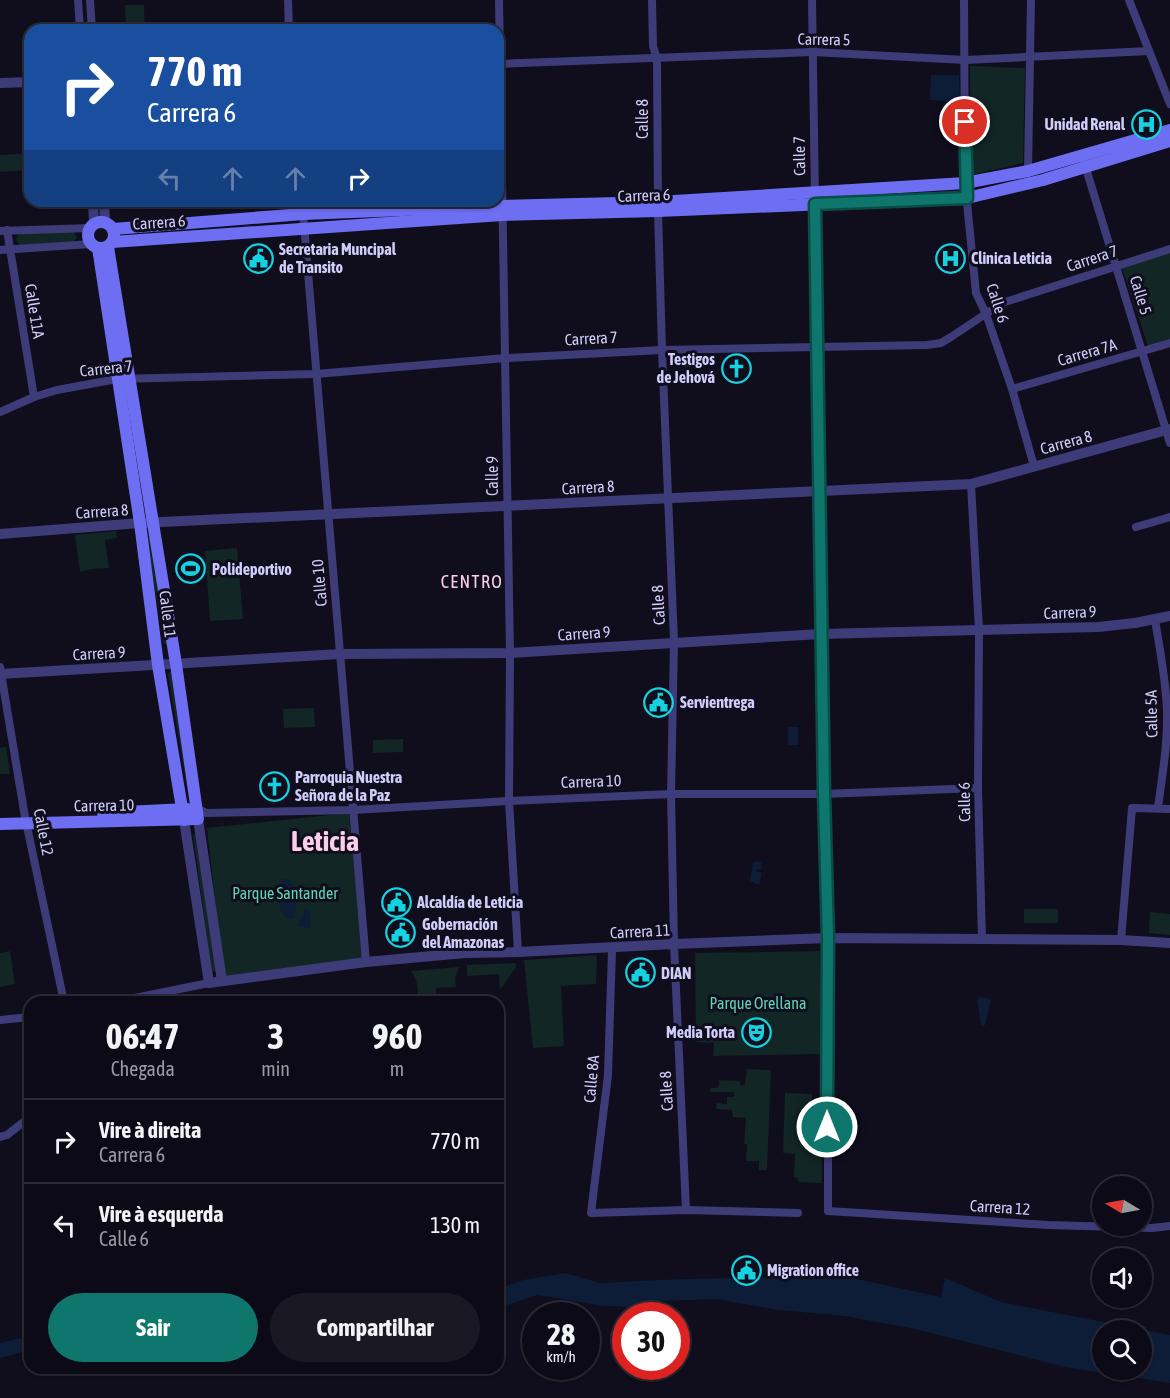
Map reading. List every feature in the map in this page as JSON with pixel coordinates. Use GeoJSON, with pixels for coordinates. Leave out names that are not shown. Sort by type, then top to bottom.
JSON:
{"type":"FeatureCollection","features":[{"type":"Feature","properties":{"kind":"main road","name":"Carrera 6"},"geometry":{"type":"LineString","coordinates":[[101,235],[303,214],[658,207],[814,199],[967,198],[1043,180],[1084,161],[1170,130]]}},
{"type":"Feature","properties":{"kind":"main road","name":"Carrera 6"},"geometry":{"type":"LineString","coordinates":[[814,199],[965,183],[1084,161],[1170,141]]}},
{"type":"Feature","properties":{"kind":"main road","name":"Carrera 6"},"geometry":{"type":"LineString","coordinates":[[101,235],[303,230],[502,210]]}},
{"type":"Feature","properties":{"kind":"main road","name":"Calle 11"},"geometry":{"type":"LineString","coordinates":[[101,235],[117,379],[140,523],[158,665],[183,814]]}},
{"type":"Feature","properties":{"kind":"main road","name":"Calle 11"},"geometry":{"type":"LineString","coordinates":[[101,235],[130,380],[200,813]]}},
{"type":"Feature","properties":{"kind":"main road","name":"Carrera 10"},"geometry":{"type":"LineString","coordinates":[[0,819],[200,813]]}},
{"type":"Feature","properties":{"kind":"main road","name":"Carrera 10"},"geometry":{"type":"LineString","coordinates":[[0,824],[26,820]]}},
{"type":"Feature","properties":{"kind":"street"},"geometry":{"type":"LineString","coordinates":[[78,0],[80,24]]}},
{"type":"Feature","properties":{"kind":"street"},"geometry":{"type":"LineString","coordinates":[[90,0],[92,24]]}},
{"type":"Feature","properties":{"kind":"street"},"geometry":{"type":"LineString","coordinates":[[288,0],[289,24]]}},
{"type":"Feature","properties":{"kind":"street","name":"Calle 9"},"geometry":{"type":"LineString","coordinates":[[499,0],[499,24]]}},
{"type":"Feature","properties":{"kind":"street","name":"Calle 8"},"geometry":{"type":"LineString","coordinates":[[652,0],[653,46],[657,59],[662,350],[674,641],[671,794],[674,944],[686,1210]]}},
{"type":"Feature","properties":{"kind":"street","name":"Calle 7"},"geometry":{"type":"LineString","coordinates":[[812,0],[821,634],[828,938],[828,1211]]}},
{"type":"Feature","properties":{"kind":"street","name":"Calle 6"},"geometry":{"type":"LineString","coordinates":[[964,0],[965,183],[976,293],[986,314],[1012,389],[1035,466]]}},
{"type":"Feature","properties":{"kind":"street"},"geometry":{"type":"LineString","coordinates":[[1028,171],[1031,0]]}},
{"type":"Feature","properties":{"kind":"street"},"geometry":{"type":"LineString","coordinates":[[1129,0],[1170,104]]}},
{"type":"Feature","properties":{"kind":"street","name":"Carrera 5"},"geometry":{"type":"LineString","coordinates":[[504,64],[813,52],[964,60],[1149,51]]}},
{"type":"Feature","properties":{"kind":"street"},"geometry":{"type":"LineString","coordinates":[[0,83],[24,82]]}},
{"type":"Feature","properties":{"kind":"street","name":"Calle 5"},"geometry":{"type":"LineString","coordinates":[[1084,161],[1168,430],[1170,444]]}},
{"type":"Feature","properties":{"kind":"street","name":"Calle 11"},"geometry":{"type":"LineString","coordinates":[[94,207],[101,235]]}},
{"type":"Feature","properties":{"kind":"street","name":"Calle 11"},"geometry":{"type":"LineString","coordinates":[[101,235],[103,207]]}},
{"type":"Feature","properties":{"kind":"street","name":"Calle 10"},"geometry":{"type":"LineString","coordinates":[[302,207],[366,962]]}},
{"type":"Feature","properties":{"kind":"street","name":"Calle 9"},"geometry":{"type":"LineString","coordinates":[[502,207],[510,653],[509,801],[518,952]]}},
{"type":"Feature","properties":{"kind":"street","name":"Carrera 6"},"geometry":{"type":"LineString","coordinates":[[3,230],[101,235]]}},
{"type":"Feature","properties":{"kind":"street","name":"Calle 11A"},"geometry":{"type":"LineString","coordinates":[[3,230],[10,249],[34,397]]}},
{"type":"Feature","properties":{"kind":"street","name":"Carrera 6"},"geometry":{"type":"LineString","coordinates":[[0,250],[101,235]]}},
{"type":"Feature","properties":{"kind":"street","name":"Carrera 7"},"geometry":{"type":"LineString","coordinates":[[0,412],[34,397],[82,384],[117,379],[316,374],[506,358],[662,350],[927,345],[941,343],[1002,303],[1170,249]]}},
{"type":"Feature","properties":{"kind":"street","name":"Carrera 7A"},"geometry":{"type":"LineString","coordinates":[[1012,389],[1170,343]]}},
{"type":"Feature","properties":{"kind":"street","name":"Carrera 8"},"geometry":{"type":"LineString","coordinates":[[0,534],[140,523],[971,484],[1168,430]]}},
{"type":"Feature","properties":{"kind":"street","name":"Calle 6"},"geometry":{"type":"LineString","coordinates":[[971,484],[979,630],[978,788],[982,939]]}},
{"type":"Feature","properties":{"kind":"street"},"geometry":{"type":"LineString","coordinates":[[1136,527],[1170,517]]}},
{"type":"Feature","properties":{"kind":"street","name":"Carrera 9"},"geometry":{"type":"LineString","coordinates":[[0,672],[340,654],[510,653],[674,641],[821,634],[1098,627],[1170,616]]}},
{"type":"Feature","properties":{"kind":"street","name":"Calle 5A"},"geometry":{"type":"LineString","coordinates":[[1155,620],[1167,677],[1168,747],[1158,808]]}},
{"type":"Feature","properties":{"kind":"street","name":"Calle 12"},"geometry":{"type":"LineString","coordinates":[[0,672],[26,820],[63,996]]}},
{"type":"Feature","properties":{"kind":"street","name":"Carrera 10"},"geometry":{"type":"LineString","coordinates":[[200,813],[353,810],[671,794],[824,794],[978,788]]}},
{"type":"Feature","properties":{"kind":"street"},"geometry":{"type":"LineString","coordinates":[[1121,940],[1132,808],[1170,809]]}},
{"type":"Feature","properties":{"kind":"street","name":"Calle 11"},"geometry":{"type":"LineString","coordinates":[[200,813],[222,981]]}},
{"type":"Feature","properties":{"kind":"street","name":"Calle 11"},"geometry":{"type":"LineString","coordinates":[[183,814],[208,983]]}},
{"type":"Feature","properties":{"kind":"street","name":"Carrera 11"},"geometry":{"type":"LineString","coordinates":[[144,996],[222,981],[366,962],[465,953],[828,938],[1121,940],[1170,943]]}},
{"type":"Feature","properties":{"kind":"street","name":"Calle 8A"},"geometry":{"type":"LineString","coordinates":[[614,947],[612,950],[608,1075],[591,1213],[686,1210]]}},
{"type":"Feature","properties":{"kind":"street"},"geometry":{"type":"LineString","coordinates":[[0,1020],[24,1018]]}},
{"type":"Feature","properties":{"kind":"street"},"geometry":{"type":"LineString","coordinates":[[0,1137],[7,1135],[24,1122]]}},
{"type":"Feature","properties":{"kind":"street"},"geometry":{"type":"LineString","coordinates":[[686,1210],[798,1213]]}},
{"type":"Feature","properties":{"kind":"street","name":"Carrera 12"},"geometry":{"type":"LineString","coordinates":[[828,1211],[1048,1225],[1152,1228],[1170,1226]]}},
{"type":"Feature","properties":{"kind":"green space"},"geometry":{"type":"Polygon","coordinates":[[[125,5],[144,5],[145,24],[126,24],[125,5]]]}},
{"type":"Feature","properties":{"kind":"green space"},"geometry":{"type":"Polygon","coordinates":[[[970,66],[1025,68],[1023,163],[971,175],[970,66]]]}},
{"type":"Feature","properties":{"kind":"green space"},"geometry":{"type":"Polygon","coordinates":[[[24,153],[24,170],[0,172],[0,155],[24,153]]]}},
{"type":"Feature","properties":{"kind":"green space"},"geometry":{"type":"Polygon","coordinates":[[[74,232],[77,238],[74,241],[20,245],[16,240],[21,234],[74,232]]]}},
{"type":"Feature","properties":{"kind":"green space"},"geometry":{"type":"Polygon","coordinates":[[[1170,253],[1170,339],[1148,346],[1122,268],[1170,253]]]}},
{"type":"Feature","properties":{"kind":"green space"},"geometry":{"type":"Polygon","coordinates":[[[116,531],[117,538],[105,540],[109,568],[80,572],[75,535],[116,531]]]}},
{"type":"Feature","properties":{"kind":"green space"},"geometry":{"type":"Polygon","coordinates":[[[149,537],[167,644],[164,644],[147,540],[149,537]]]}},
{"type":"Feature","properties":{"kind":"green space"},"geometry":{"type":"Polygon","coordinates":[[[237,548],[243,619],[210,621],[205,551],[237,548]]]}},
{"type":"Feature","properties":{"kind":"green space"},"geometry":{"type":"Polygon","coordinates":[[[171,672],[189,799],[168,674],[171,672]]]}},
{"type":"Feature","properties":{"kind":"green space"},"geometry":{"type":"Polygon","coordinates":[[[314,708],[315,727],[284,728],[283,709],[314,708]]]}},
{"type":"Feature","properties":{"kind":"green space"},"geometry":{"type":"Polygon","coordinates":[[[403,739],[403,752],[373,753],[373,740],[403,739]]]}},
{"type":"Feature","properties":{"kind":"green space"},"geometry":{"type":"Polygon","coordinates":[[[6,747],[10,774],[0,774],[0,748],[6,747]]]}},
{"type":"Feature","properties":{"kind":"green space","name":"Parque Santander"},"geometry":{"type":"Polygon","coordinates":[[[349,813],[363,959],[224,979],[207,828],[349,813]]]}},
{"type":"Feature","properties":{"kind":"green space"},"geometry":{"type":"Polygon","coordinates":[[[195,834],[215,972],[212,971],[193,836],[195,834]]]}},
{"type":"Feature","properties":{"kind":"green space"},"geometry":{"type":"Polygon","coordinates":[[[1024,909],[1058,909],[1058,923],[1024,923],[1024,909]]]}},
{"type":"Feature","properties":{"kind":"green space"},"geometry":{"type":"Polygon","coordinates":[[[1150,912],[1170,914],[1170,935],[1149,933],[1150,912]]]}},
{"type":"Feature","properties":{"kind":"green space"},"geometry":{"type":"Polygon","coordinates":[[[10,951],[15,984],[0,987],[0,953],[10,951]]]}},
{"type":"Feature","properties":{"kind":"green space","name":"Parque Orellana"},"geometry":{"type":"Polygon","coordinates":[[[820,951],[822,1054],[713,1056],[714,1043],[696,1042],[695,953],[820,951]]]}},
{"type":"Feature","properties":{"kind":"green space"},"geometry":{"type":"Polygon","coordinates":[[[597,955],[596,984],[561,986],[564,1046],[533,1048],[524,960],[597,955]]]}},
{"type":"Feature","properties":{"kind":"green space"},"geometry":{"type":"Polygon","coordinates":[[[515,963],[516,967],[500,990],[499,974],[467,976],[467,965],[515,963]]]}},
{"type":"Feature","properties":{"kind":"green space"},"geometry":{"type":"Polygon","coordinates":[[[459,967],[455,978],[456,987],[436,988],[437,996],[417,996],[416,982],[411,971],[459,967]]]}},
{"type":"Feature","properties":{"kind":"green space"},"geometry":{"type":"Polygon","coordinates":[[[747,1069],[771,1070],[767,1170],[759,1170],[759,1161],[746,1161],[747,1144],[744,1144],[746,1118],[733,1117],[732,1110],[716,1109],[717,1103],[727,1104],[727,1097],[734,1097],[734,1092],[710,1092],[710,1088],[719,1086],[719,1080],[740,1081],[740,1085],[745,1085],[747,1069]]]}},
{"type":"Feature","properties":{"kind":"green space"},"geometry":{"type":"Polygon","coordinates":[[[785,1093],[812,1094],[812,1103],[822,1103],[822,1183],[798,1182],[798,1178],[794,1177],[795,1154],[783,1153],[785,1093]]]}},
{"type":"Feature","properties":{"kind":"water"},"geometry":{"type":"Polygon","coordinates":[[[931,75],[959,75],[960,102],[930,100],[931,75]]]}},
{"type":"Feature","properties":{"kind":"water"},"geometry":{"type":"Polygon","coordinates":[[[788,727],[798,727],[798,745],[788,745],[788,727]]]}},
{"type":"Feature","properties":{"kind":"water"},"geometry":{"type":"Polygon","coordinates":[[[753,862],[761,862],[762,869],[756,871],[762,873],[759,885],[750,881],[753,862]]]}},
{"type":"Feature","properties":{"kind":"water"},"geometry":{"type":"Polygon","coordinates":[[[283,879],[290,879],[296,898],[295,913],[293,918],[288,919],[281,911],[279,900],[283,879]]]}},
{"type":"Feature","properties":{"kind":"water"},"geometry":{"type":"Polygon","coordinates":[[[305,908],[310,911],[311,928],[298,926],[305,908]]]}},
{"type":"Feature","properties":{"kind":"water"},"geometry":{"type":"Polygon","coordinates":[[[980,997],[991,999],[983,1026],[977,999],[980,997]]]}},
{"type":"Feature","properties":{"kind":"water"},"geometry":{"type":"Polygon","coordinates":[[[565,1273],[600,1283],[843,1276],[941,1297],[945,1278],[1001,1302],[1093,1320],[1092,1371],[1065,1367],[915,1329],[845,1316],[778,1310],[717,1299],[612,1302],[612,1306],[600,1306],[600,1302],[579,1302],[537,1295],[504,1306],[504,1287],[523,1280],[565,1273]]]}},
{"type":"Feature","properties":{"kind":"water"},"geometry":{"type":"Polygon","coordinates":[[[1152,1331],[1170,1335],[1170,1383],[1150,1380],[1152,1331]]]}},
{"type":"Feature","properties":{"kind":"water"},"geometry":{"type":"Polygon","coordinates":[[[24,1337],[24,1352],[0,1358],[0,1343],[24,1337]]]}},
{"type":"Feature","properties":{"kind":"place","name":"Unidad Renal"},"geometry":{"type":"Point","coordinates":[1146,124]}},
{"type":"Feature","properties":{"kind":"place","name":"Secretaria Muncipal de Transito"},"geometry":{"type":"Point","coordinates":[258,258]}},
{"type":"Feature","properties":{"kind":"place","name":"Clinica Leticia"},"geometry":{"type":"Point","coordinates":[950,258]}},
{"type":"Feature","properties":{"kind":"place","name":"Testigos de Jehová"},"geometry":{"type":"Point","coordinates":[736,368]}},
{"type":"Feature","properties":{"kind":"place","name":"Polideportivo"},"geometry":{"type":"Point","coordinates":[191,569]}},
{"type":"Feature","properties":{"kind":"place","name":"Servientrega"},"geometry":{"type":"Point","coordinates":[659,702]}},
{"type":"Feature","properties":{"kind":"place","name":"Parroquia Nuestra Señora de la Paz"},"geometry":{"type":"Point","coordinates":[274,786]}},
{"type":"Feature","properties":{"kind":"place","name":"Alcaldía de Leticia"},"geometry":{"type":"Point","coordinates":[396,902]}},
{"type":"Feature","properties":{"kind":"place","name":"Gobernación del Amazonas"},"geometry":{"type":"Point","coordinates":[401,933]}},
{"type":"Feature","properties":{"kind":"place","name":"DIAN"},"geometry":{"type":"Point","coordinates":[640,973]}},
{"type":"Feature","properties":{"kind":"place","name":"Media Torta"},"geometry":{"type":"Point","coordinates":[756,1032]}},
{"type":"Feature","properties":{"kind":"place","name":"Migration office"},"geometry":{"type":"Point","coordinates":[746,1270]}},
{"type":"Feature","properties":{"kind":"district","name":"CENTRO"},"geometry":{"type":"Point","coordinates":[472,581]}},
{"type":"Feature","properties":{"kind":"district","name":"Leticia"},"geometry":{"type":"Point","coordinates":[325,841]}},
{"type":"Feature","properties":{"kind":"route"},"geometry":{"type":"LineString","coordinates":[[827,1127],[828,938],[815,204],[967,198],[965,122]]}}]}
